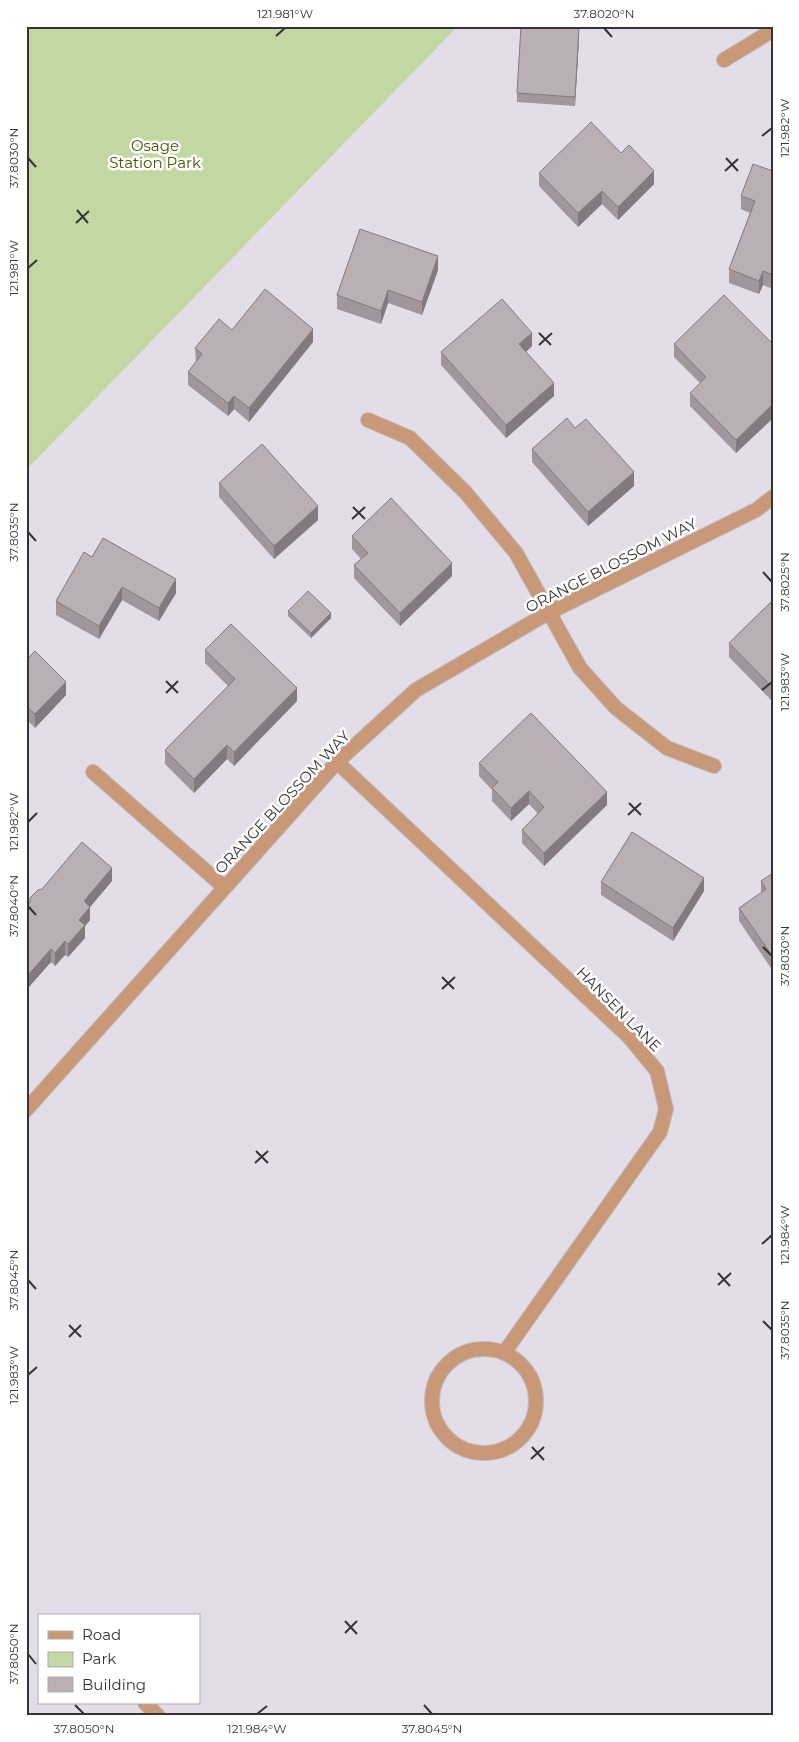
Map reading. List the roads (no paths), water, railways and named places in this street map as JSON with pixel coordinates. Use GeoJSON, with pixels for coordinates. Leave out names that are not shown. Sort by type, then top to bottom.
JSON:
{"type":"FeatureCollection","features":[{"type":"Feature","properties":{"kind":"street"},"geometry":{"type":"LineString","coordinates":[[724,60],[773,30]]}},
{"type":"Feature","properties":{"kind":"street"},"geometry":{"type":"LineString","coordinates":[[368,420],[410,438],[466,493],[516,553],[580,668],[616,708],[667,748],[714,766]]}},
{"type":"Feature","properties":{"kind":"street","name":"ORANGE BLOSSOM WAY"},"geometry":{"type":"LineString","coordinates":[[26,1110],[337,762],[416,690],[548,613],[756,510],[773,497]]}},
{"type":"Feature","properties":{"kind":"street","name":"HANSEN LANE"},"geometry":{"type":"LineString","coordinates":[[337,762],[629,1037],[657,1071],[666,1109],[660,1132],[504,1352]]}},
{"type":"Feature","properties":{"kind":"street"},"geometry":{"type":"LineString","coordinates":[[94,772],[224,887]]}},
{"type":"Feature","properties":{"kind":"street"},"geometry":{"type":"LineString","coordinates":[[487,1349],[504,1352],[518,1361],[529,1374],[535,1390],[536,1407],[531,1423],[522,1437],[508,1447],[492,1452],[475,1452],[459,1446],[445,1434],[436,1420],[432,1403],[434,1386],[442,1370],[454,1358],[470,1350],[487,1349]]}},
{"type":"Feature","properties":{"kind":"street"},"geometry":{"type":"LineString","coordinates":[[146,1704],[158,1716]]}},
{"type":"Feature","properties":{"kind":"park label","name":"Osage Station Park"},"geometry":{"type":"Point","coordinates":[155,154]}}]}
